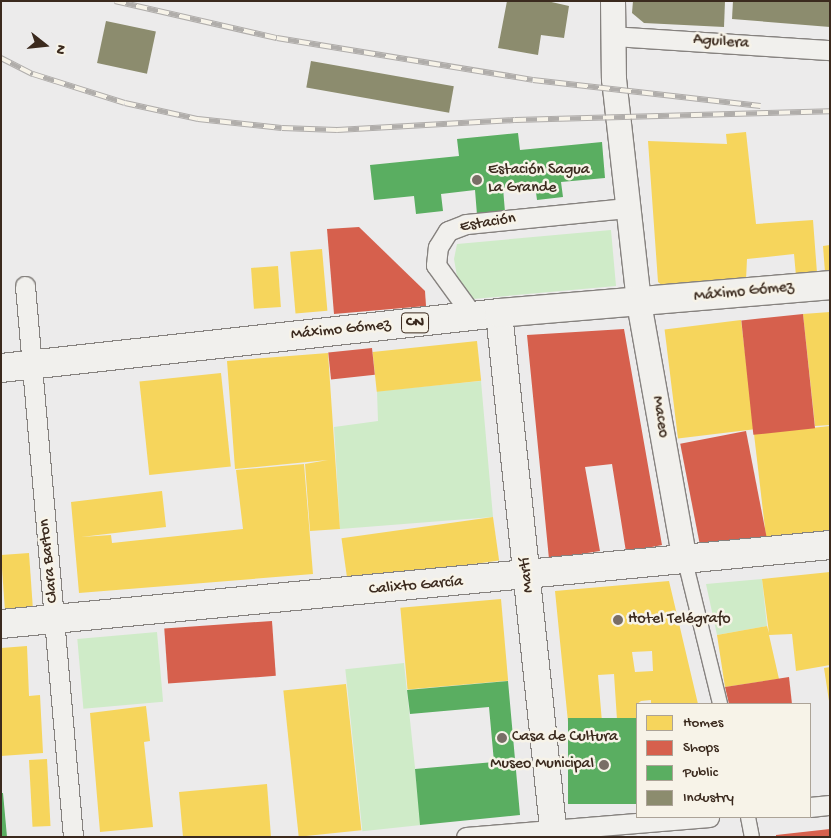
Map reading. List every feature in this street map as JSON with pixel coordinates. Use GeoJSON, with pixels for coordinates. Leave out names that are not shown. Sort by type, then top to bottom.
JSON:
{"type":"FeatureCollection","features":[{"type":"Feature","properties":{"kind":"main road","name":"Máximo Gómez"},"geometry":{"type":"LineString","coordinates":[[1,368],[499,313],[639,303],[830,285]]}},
{"type":"Feature","properties":{"kind":"main road","name":"Martí"},"geometry":{"type":"LineString","coordinates":[[499,313],[529,576],[554,832]]}},
{"type":"Feature","properties":{"kind":"main road"},"geometry":{"type":"LineString","coordinates":[[473,316],[504,351]]}},
{"type":"Feature","properties":{"kind":"main road","name":"Calixto García"},"geometry":{"type":"LineString","coordinates":[[1,624],[529,576],[830,545]]}},
{"type":"Feature","properties":{"kind":"street","name":"Maceo"},"geometry":{"type":"LineString","coordinates":[[613,1],[612,36],[619,127],[639,303],[685,560],[720,703]]}},
{"type":"Feature","properties":{"kind":"street","name":"Aguilera"},"geometry":{"type":"LineString","coordinates":[[612,36],[830,50]]}},
{"type":"Feature","properties":{"kind":"street","name":"Estación"},"geometry":{"type":"LineString","coordinates":[[473,316],[436,265],[438,247],[448,231],[466,224],[627,208]]}},
{"type":"Feature","properties":{"kind":"street"},"geometry":{"type":"LineString","coordinates":[[436,320],[446,307],[446,281]]}},
{"type":"Feature","properties":{"kind":"street","name":"Clara Barton"},"geometry":{"type":"LineString","coordinates":[[25,286],[56,619],[73,837]]}},
{"type":"Feature","properties":{"kind":"street"},"geometry":{"type":"LineString","coordinates":[[811,807],[830,805]]}},
{"type":"Feature","properties":{"kind":"street"},"geometry":{"type":"LineString","coordinates":[[466,837],[554,832],[699,818]]}},
{"type":"Feature","properties":{"kind":"street"},"geometry":{"type":"LineString","coordinates":[[748,818],[752,837]]}},
{"type":"Feature","properties":{"kind":"green space"},"geometry":{"type":"Polygon","coordinates":[[[611,230],[616,286],[473,299],[458,282],[454,259],[457,244],[611,230]]]}},
{"type":"Feature","properties":{"kind":"green space"},"geometry":{"type":"Polygon","coordinates":[[[481,381],[493,517],[340,529],[334,427],[378,421],[377,391],[481,381]]]}},
{"type":"Feature","properties":{"kind":"green space"},"geometry":{"type":"Polygon","coordinates":[[[762,579],[767,626],[717,635],[706,584],[762,579]]]}},
{"type":"Feature","properties":{"kind":"green space"},"geometry":{"type":"Polygon","coordinates":[[[157,632],[163,702],[83,709],[77,639],[157,632]]]}},
{"type":"Feature","properties":{"kind":"green space"},"geometry":{"type":"Polygon","coordinates":[[[404,663],[421,825],[362,831],[345,669],[404,663]]]}},
{"type":"Feature","properties":{"kind":"building: Homes"},"geometry":{"type":"Polygon","coordinates":[[[746,132],[756,224],[813,220],[817,273],[796,276],[794,254],[747,259],[746,280],[668,290],[658,282],[648,141],[727,144],[726,134],[746,132]]]}},
{"type":"Feature","properties":{"kind":"building: Homes"},"geometry":{"type":"Polygon","coordinates":[[[830,245],[830,271],[825,272],[823,246],[830,245]]]}},
{"type":"Feature","properties":{"kind":"building: Homes"},"geometry":{"type":"Polygon","coordinates":[[[322,249],[327,311],[296,314],[290,252],[322,249]]]}},
{"type":"Feature","properties":{"kind":"building: Homes"},"geometry":{"type":"Polygon","coordinates":[[[278,266],[281,307],[254,309],[251,268],[278,266]]]}},
{"type":"Feature","properties":{"kind":"building: Homes"},"geometry":{"type":"Polygon","coordinates":[[[830,312],[830,425],[815,426],[803,314],[830,312]]]}},
{"type":"Feature","properties":{"kind":"building: Homes"},"geometry":{"type":"Polygon","coordinates":[[[741,320],[754,429],[678,439],[665,329],[741,320]]]}},
{"type":"Feature","properties":{"kind":"building: Homes"},"geometry":{"type":"Polygon","coordinates":[[[477,341],[481,381],[377,392],[373,352],[477,341]]]}},
{"type":"Feature","properties":{"kind":"building: Homes"},"geometry":{"type":"Polygon","coordinates":[[[328,353],[340,529],[310,531],[305,464],[328,460],[235,469],[227,361],[328,353]]]}},
{"type":"Feature","properties":{"kind":"building: Homes"},"geometry":{"type":"Polygon","coordinates":[[[221,373],[231,466],[149,475],[139,382],[221,373]]]}},
{"type":"Feature","properties":{"kind":"building: Homes"},"geometry":{"type":"Polygon","coordinates":[[[830,426],[830,532],[766,537],[754,434],[830,426]]]}},
{"type":"Feature","properties":{"kind":"building: Homes"},"geometry":{"type":"Polygon","coordinates":[[[304,464],[313,574],[79,593],[71,502],[162,491],[166,527],[81,537],[111,535],[112,543],[243,529],[236,470],[304,464]]]}},
{"type":"Feature","properties":{"kind":"building: Homes"},"geometry":{"type":"Polygon","coordinates":[[[493,517],[499,561],[348,582],[341,538],[493,517]]]}},
{"type":"Feature","properties":{"kind":"building: Homes"},"geometry":{"type":"Polygon","coordinates":[[[29,553],[33,609],[5,611],[1,555],[29,553]]]}},
{"type":"Feature","properties":{"kind":"building: Homes"},"geometry":{"type":"Polygon","coordinates":[[[830,572],[830,665],[796,671],[792,634],[769,635],[779,679],[725,687],[717,635],[767,626],[769,633],[762,579],[830,572]]]}},
{"type":"Feature","properties":{"kind":"building: Homes"},"geometry":{"type":"Polygon","coordinates":[[[669,581],[698,703],[651,703],[651,700],[641,701],[636,703],[636,718],[617,720],[614,674],[598,675],[602,722],[568,722],[555,591],[669,581]],[[652,651],[632,652],[635,672],[653,671],[652,651]]]}},
{"type":"Feature","properties":{"kind":"building: Homes"},"geometry":{"type":"Polygon","coordinates":[[[501,599],[508,681],[408,689],[400,608],[501,599]]]}},
{"type":"Feature","properties":{"kind":"building: Homes"},"geometry":{"type":"Polygon","coordinates":[[[27,646],[29,696],[40,695],[43,753],[1,756],[1,648],[27,646]]]}},
{"type":"Feature","properties":{"kind":"building: Homes"},"geometry":{"type":"Polygon","coordinates":[[[830,667],[830,701],[829,701],[824,668],[830,667]]]}},
{"type":"Feature","properties":{"kind":"building: Homes"},"geometry":{"type":"Polygon","coordinates":[[[346,684],[361,830],[299,837],[283,691],[346,684]]]}},
{"type":"Feature","properties":{"kind":"building: Homes"},"geometry":{"type":"Polygon","coordinates":[[[146,706],[150,741],[144,742],[153,827],[100,832],[90,713],[146,706]]]}},
{"type":"Feature","properties":{"kind":"building: Homes"},"geometry":{"type":"Polygon","coordinates":[[[47,759],[51,826],[33,827],[29,760],[47,759]]]}},
{"type":"Feature","properties":{"kind":"building: Homes"},"geometry":{"type":"Polygon","coordinates":[[[267,784],[271,837],[183,837],[179,792],[267,784]]]}},
{"type":"Feature","properties":{"kind":"building: Shops"},"geometry":{"type":"Polygon","coordinates":[[[359,227],[425,291],[426,306],[334,314],[327,229],[359,227]]]}},
{"type":"Feature","properties":{"kind":"building: Shops"},"geometry":{"type":"Polygon","coordinates":[[[803,314],[815,428],[753,435],[741,320],[803,314]]]}},
{"type":"Feature","properties":{"kind":"building: Shops"},"geometry":{"type":"Polygon","coordinates":[[[624,329],[662,545],[626,552],[612,464],[585,467],[600,551],[549,559],[527,335],[624,329]]]}},
{"type":"Feature","properties":{"kind":"building: Shops"},"geometry":{"type":"Polygon","coordinates":[[[372,348],[375,375],[331,379],[328,353],[372,348]]]}},
{"type":"Feature","properties":{"kind":"building: Shops"},"geometry":{"type":"Polygon","coordinates":[[[746,431],[767,537],[701,550],[680,444],[746,431]]]}},
{"type":"Feature","properties":{"kind":"building: Shops"},"geometry":{"type":"Polygon","coordinates":[[[272,621],[276,676],[168,683],[164,629],[272,621]]]}},
{"type":"Feature","properties":{"kind":"building: Shops"},"geometry":{"type":"Polygon","coordinates":[[[789,677],[792,703],[729,703],[725,687],[789,677]]]}},
{"type":"Feature","properties":{"kind":"building: Shops"},"geometry":{"type":"Polygon","coordinates":[[[830,829],[830,837],[776,837],[776,835],[830,829]]]}},
{"type":"Feature","properties":{"kind":"building: Public","name":"Estación Sagua La Grande"},"geometry":{"type":"Polygon","coordinates":[[[518,133],[520,150],[602,142],[605,178],[561,182],[563,197],[537,200],[535,185],[503,188],[505,212],[477,215],[475,190],[441,194],[443,211],[416,214],[414,196],[374,200],[370,165],[459,156],[457,139],[518,133]]]}},
{"type":"Feature","properties":{"kind":"building: Public","name":"Casa de Cultura"},"geometry":{"type":"Polygon","coordinates":[[[508,681],[520,815],[420,825],[415,769],[494,762],[489,707],[410,714],[407,690],[508,681]]]}},
{"type":"Feature","properties":{"kind":"building: Public","name":"Museo Municipal"},"geometry":{"type":"Polygon","coordinates":[[[568,718],[636,718],[636,804],[568,804],[568,718]]]}},
{"type":"Feature","properties":{"kind":"building: Public"},"geometry":{"type":"Polygon","coordinates":[[[1,793],[3,793],[7,837],[1,837],[1,793]]]}},
{"type":"Feature","properties":{"kind":"building: Industry"},"geometry":{"type":"Polygon","coordinates":[[[507,1],[547,1],[569,6],[564,38],[541,35],[538,55],[498,48],[507,1]]]}},
{"type":"Feature","properties":{"kind":"building: Industry"},"geometry":{"type":"Polygon","coordinates":[[[633,1],[725,1],[724,27],[644,23],[632,13],[633,1]]]}},
{"type":"Feature","properties":{"kind":"building: Industry"},"geometry":{"type":"Polygon","coordinates":[[[733,1],[830,1],[830,27],[732,19],[733,1]]]}},
{"type":"Feature","properties":{"kind":"building: Industry"},"geometry":{"type":"Polygon","coordinates":[[[106,21],[156,32],[147,74],[97,63],[106,21]]]}},
{"type":"Feature","properties":{"kind":"building: Industry"},"geometry":{"type":"Polygon","coordinates":[[[311,61],[454,86],[449,113],[306,88],[311,61]]]}},
{"type":"Feature","properties":{"kind":"railway"},"geometry":{"type":"LineString","coordinates":[[115,1],[277,38],[533,80],[761,106]]}},
{"type":"Feature","properties":{"kind":"railway"},"geometry":{"type":"LineString","coordinates":[[1,58],[33,74],[125,103],[198,119],[282,128],[337,130],[515,120],[830,111]]}},
{"type":"Feature","properties":{"kind":"place","name":"Estación Sagua La Grande"},"geometry":{"type":"Point","coordinates":[477,180]}},
{"type":"Feature","properties":{"kind":"place","name":"Hotel Telégrafo"},"geometry":{"type":"Point","coordinates":[618,620]}},
{"type":"Feature","properties":{"kind":"place","name":"Casa de Cultura"},"geometry":{"type":"Point","coordinates":[502,738]}},
{"type":"Feature","properties":{"kind":"place","name":"Museo Municipal"},"geometry":{"type":"Point","coordinates":[604,765]}}]}
